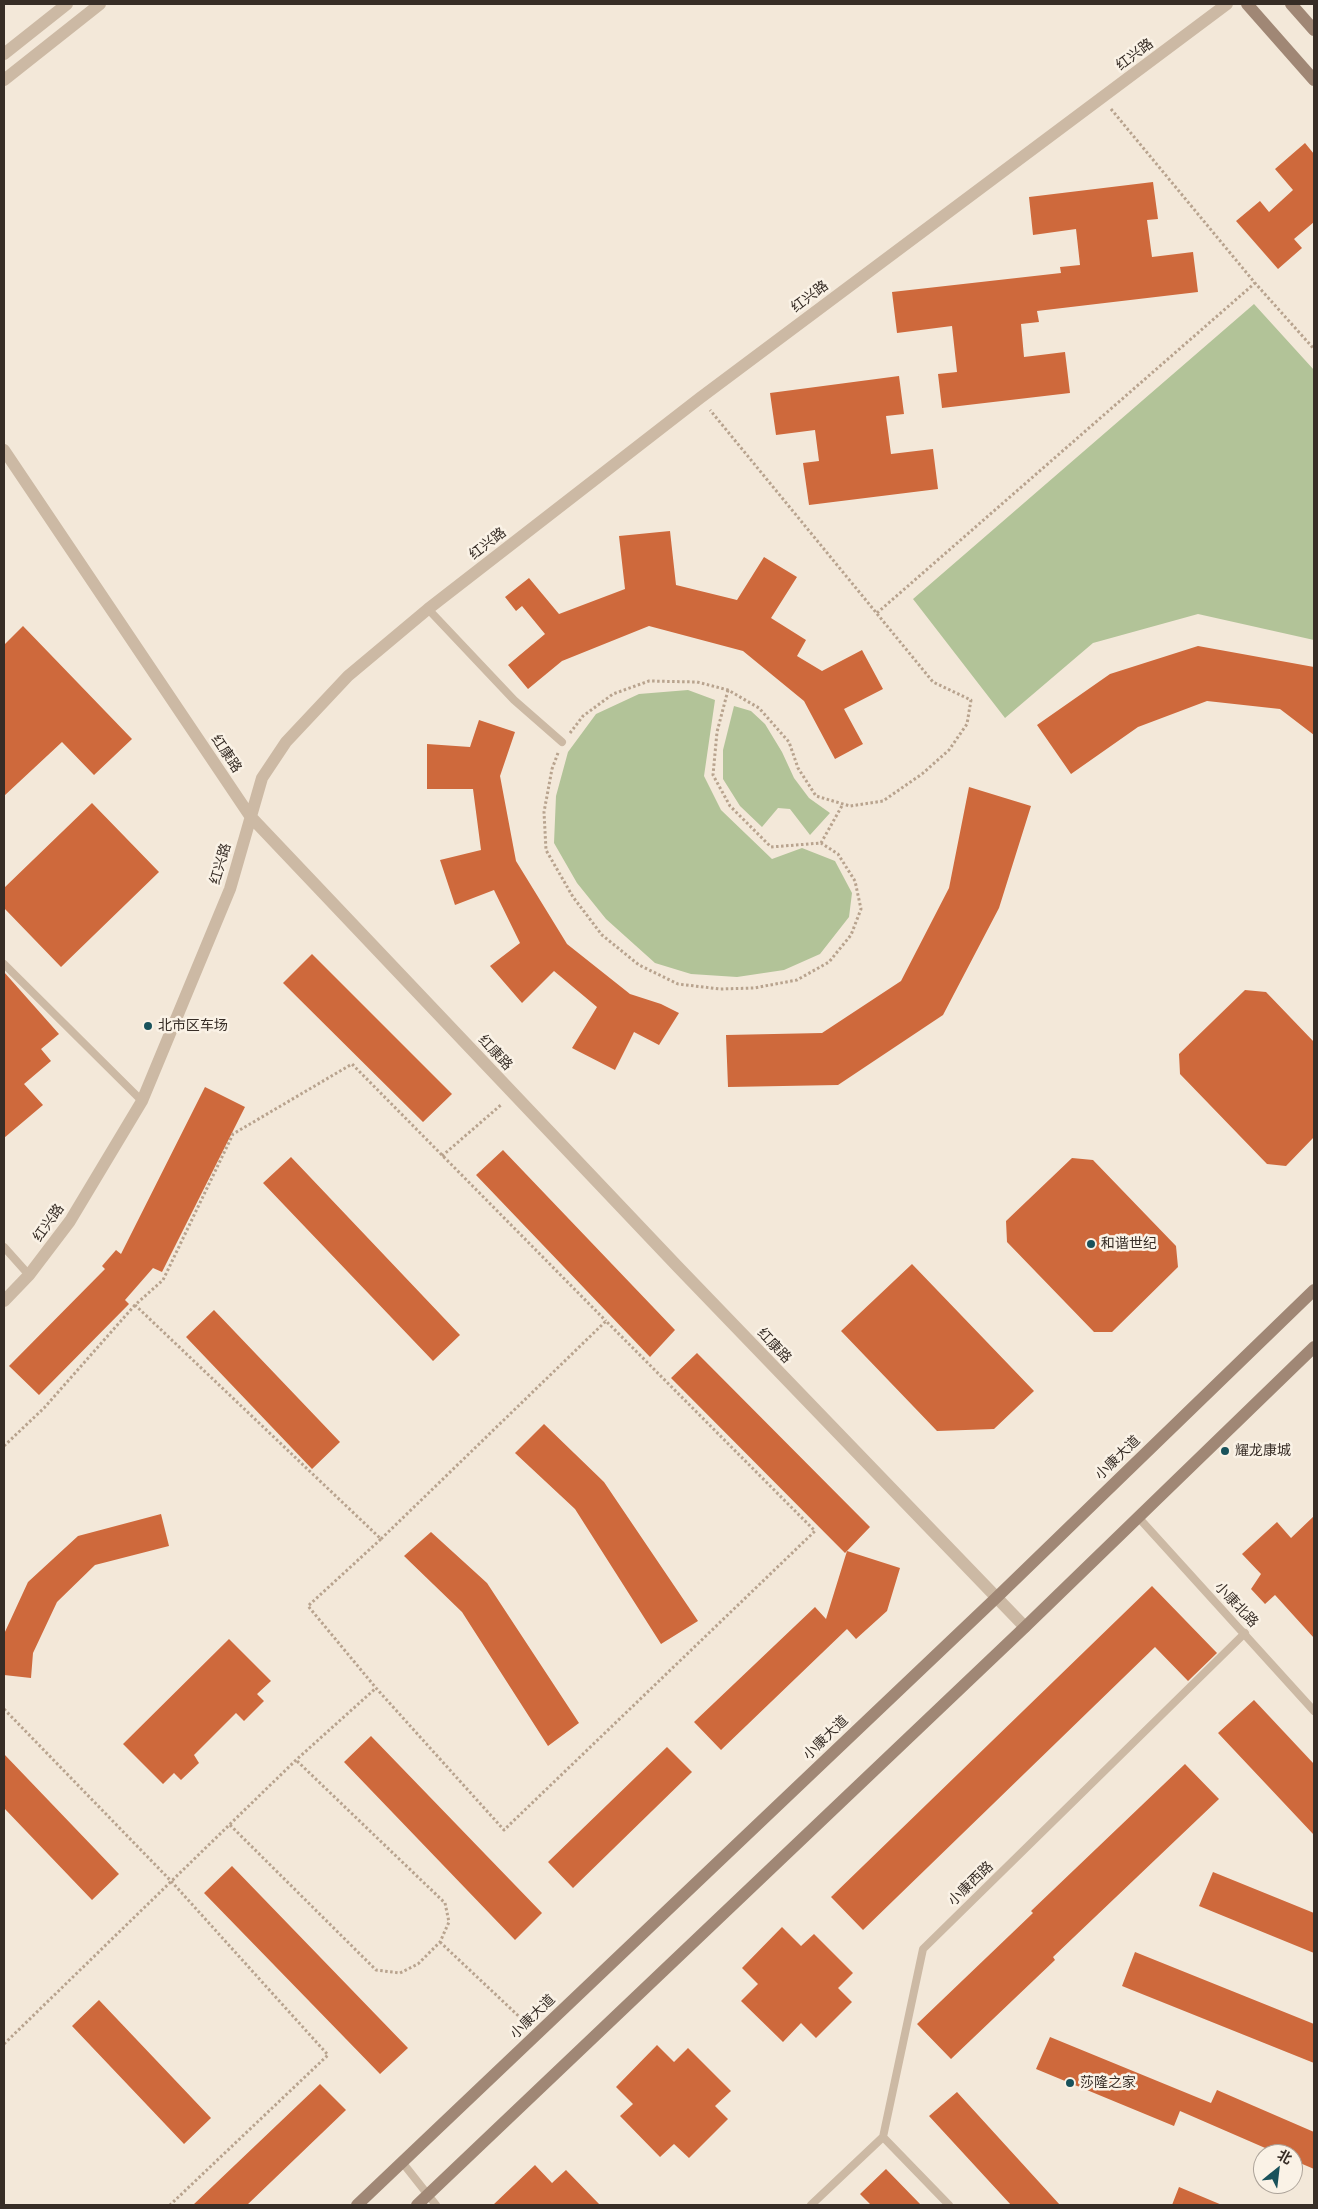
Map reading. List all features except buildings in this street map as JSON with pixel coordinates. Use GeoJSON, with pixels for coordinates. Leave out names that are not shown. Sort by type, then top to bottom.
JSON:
{"type":"FeatureCollection","features":[{"type":"Feature","properties":{"kind":"main road"},"geometry":{"type":"LineString","coordinates":[[1247,4],[1314,80]]}},
{"type":"Feature","properties":{"kind":"main road"},"geometry":{"type":"LineString","coordinates":[[1291,4],[1314,30]]}},
{"type":"Feature","properties":{"kind":"main road","name":"小康大道"},"geometry":{"type":"LineString","coordinates":[[356,2205],[996,1598],[1314,1290]]}},
{"type":"Feature","properties":{"kind":"main road"},"geometry":{"type":"LineString","coordinates":[[417,2205],[1025,1627],[1314,1347]]}},
{"type":"Feature","properties":{"kind":"street"},"geometry":{"type":"LineString","coordinates":[[4,54],[67,4]]}},
{"type":"Feature","properties":{"kind":"street"},"geometry":{"type":"LineString","coordinates":[[4,80],[100,4]]}},
{"type":"Feature","properties":{"kind":"street","name":"红兴路"},"geometry":{"type":"LineString","coordinates":[[4,1301],[29,1276],[70,1221],[142,1101],[230,889],[262,778],[286,742],[348,676],[428,609],[700,398],[1227,4]]}},
{"type":"Feature","properties":{"kind":"street","name":"红康路"},"geometry":{"type":"LineString","coordinates":[[4,450],[250,816],[513,1094],[1025,1627]]}},
{"type":"Feature","properties":{"kind":"lane"},"geometry":{"type":"LineString","coordinates":[[428,609],[514,700],[562,742]]}},
{"type":"Feature","properties":{"kind":"lane"},"geometry":{"type":"LineString","coordinates":[[4,964],[142,1101]]}},
{"type":"Feature","properties":{"kind":"lane"},"geometry":{"type":"LineString","coordinates":[[4,1247],[29,1276]]}},
{"type":"Feature","properties":{"kind":"lane","name":"小康北路"},"geometry":{"type":"LineString","coordinates":[[1138,1517],[1314,1710]]}},
{"type":"Feature","properties":{"kind":"lane","name":"小康西路"},"geometry":{"type":"LineString","coordinates":[[883,2137],[923,1949],[1245,1633]]}},
{"type":"Feature","properties":{"kind":"lane"},"geometry":{"type":"LineString","coordinates":[[810,2205],[883,2137],[948,2205]]}},
{"type":"Feature","properties":{"kind":"lane"},"geometry":{"type":"LineString","coordinates":[[402,2162],[436,2205]]}},
{"type":"Feature","properties":{"kind":"path"},"geometry":{"type":"LineString","coordinates":[[1102,99],[1255,283],[1314,349]]}},
{"type":"Feature","properties":{"kind":"path"},"geometry":{"type":"LineString","coordinates":[[877,613],[1255,283]]}},
{"type":"Feature","properties":{"kind":"path"},"geometry":{"type":"LineString","coordinates":[[700,398],[933,682],[971,700],[967,724],[950,750],[922,774],[883,801],[850,806],[816,796],[798,768],[789,742],[759,708],[728,690],[697,682],[649,681],[613,694],[583,716],[562,742],[552,769],[544,812],[546,850],[573,897],[602,935],[640,965],[678,984],[720,989],[754,988],[797,980],[829,962],[851,935],[861,909],[856,881],[838,854],[821,843],[772,847],[730,806],[712,775],[717,732],[728,690]]}},
{"type":"Feature","properties":{"kind":"path"},"geometry":{"type":"LineString","coordinates":[[821,843],[843,804]]}},
{"type":"Feature","properties":{"kind":"path"},"geometry":{"type":"LineString","coordinates":[[4,1446],[44,1408],[134,1305],[163,1280],[233,1134],[352,1064],[815,1531],[504,1830],[376,1688],[308,1606],[382,1539],[606,1321]]}},
{"type":"Feature","properties":{"kind":"path"},"geometry":{"type":"LineString","coordinates":[[442,1156],[513,1094]]}},
{"type":"Feature","properties":{"kind":"path"},"geometry":{"type":"LineString","coordinates":[[134,1305],[382,1539]]}},
{"type":"Feature","properties":{"kind":"path"},"geometry":{"type":"LineString","coordinates":[[4,2044],[296,1760],[376,1688]]}},
{"type":"Feature","properties":{"kind":"path"},"geometry":{"type":"LineString","coordinates":[[4,1709],[171,1881],[328,2055],[170,2205]]}},
{"type":"Feature","properties":{"kind":"path"},"geometry":{"type":"LineString","coordinates":[[230,1825],[376,1970],[400,1973],[418,1964],[440,1942],[449,1922],[445,1903],[296,1760]]}},
{"type":"Feature","properties":{"kind":"path"},"geometry":{"type":"LineString","coordinates":[[440,1942],[537,2034]]}},
{"type":"Feature","properties":{"kind":"green space"},"geometry":{"type":"Polygon","coordinates":[[[1254,304],[1314,370],[1314,640],[1198,614],[1093,643],[1005,718],[913,599],[1254,304]]]}},
{"type":"Feature","properties":{"kind":"green space"},"geometry":{"type":"Polygon","coordinates":[[[688,690],[715,700],[704,776],[721,810],[772,859],[802,848],[835,861],[852,893],[849,917],[820,954],[784,970],[737,977],[691,974],[655,963],[606,919],[577,883],[554,843],[556,796],[568,752],[596,714],[639,694],[688,690]]]}},
{"type":"Feature","properties":{"kind":"green space"},"geometry":{"type":"Polygon","coordinates":[[[734,706],[751,711],[765,724],[782,752],[794,778],[809,798],[830,813],[810,835],[790,809],[778,808],[762,827],[740,806],[723,779],[723,750],[734,706]]]}},
{"type":"Feature","properties":{"kind":"place","name":"北市区车场"},"geometry":{"type":"Point","coordinates":[148,1026]}},
{"type":"Feature","properties":{"kind":"place","name":"和谐世纪"},"geometry":{"type":"Point","coordinates":[1091,1244]}},
{"type":"Feature","properties":{"kind":"place","name":"耀龙康城"},"geometry":{"type":"Point","coordinates":[1225,1451]}},
{"type":"Feature","properties":{"kind":"place","name":"莎隆之家"},"geometry":{"type":"Point","coordinates":[1070,2083]}}]}
